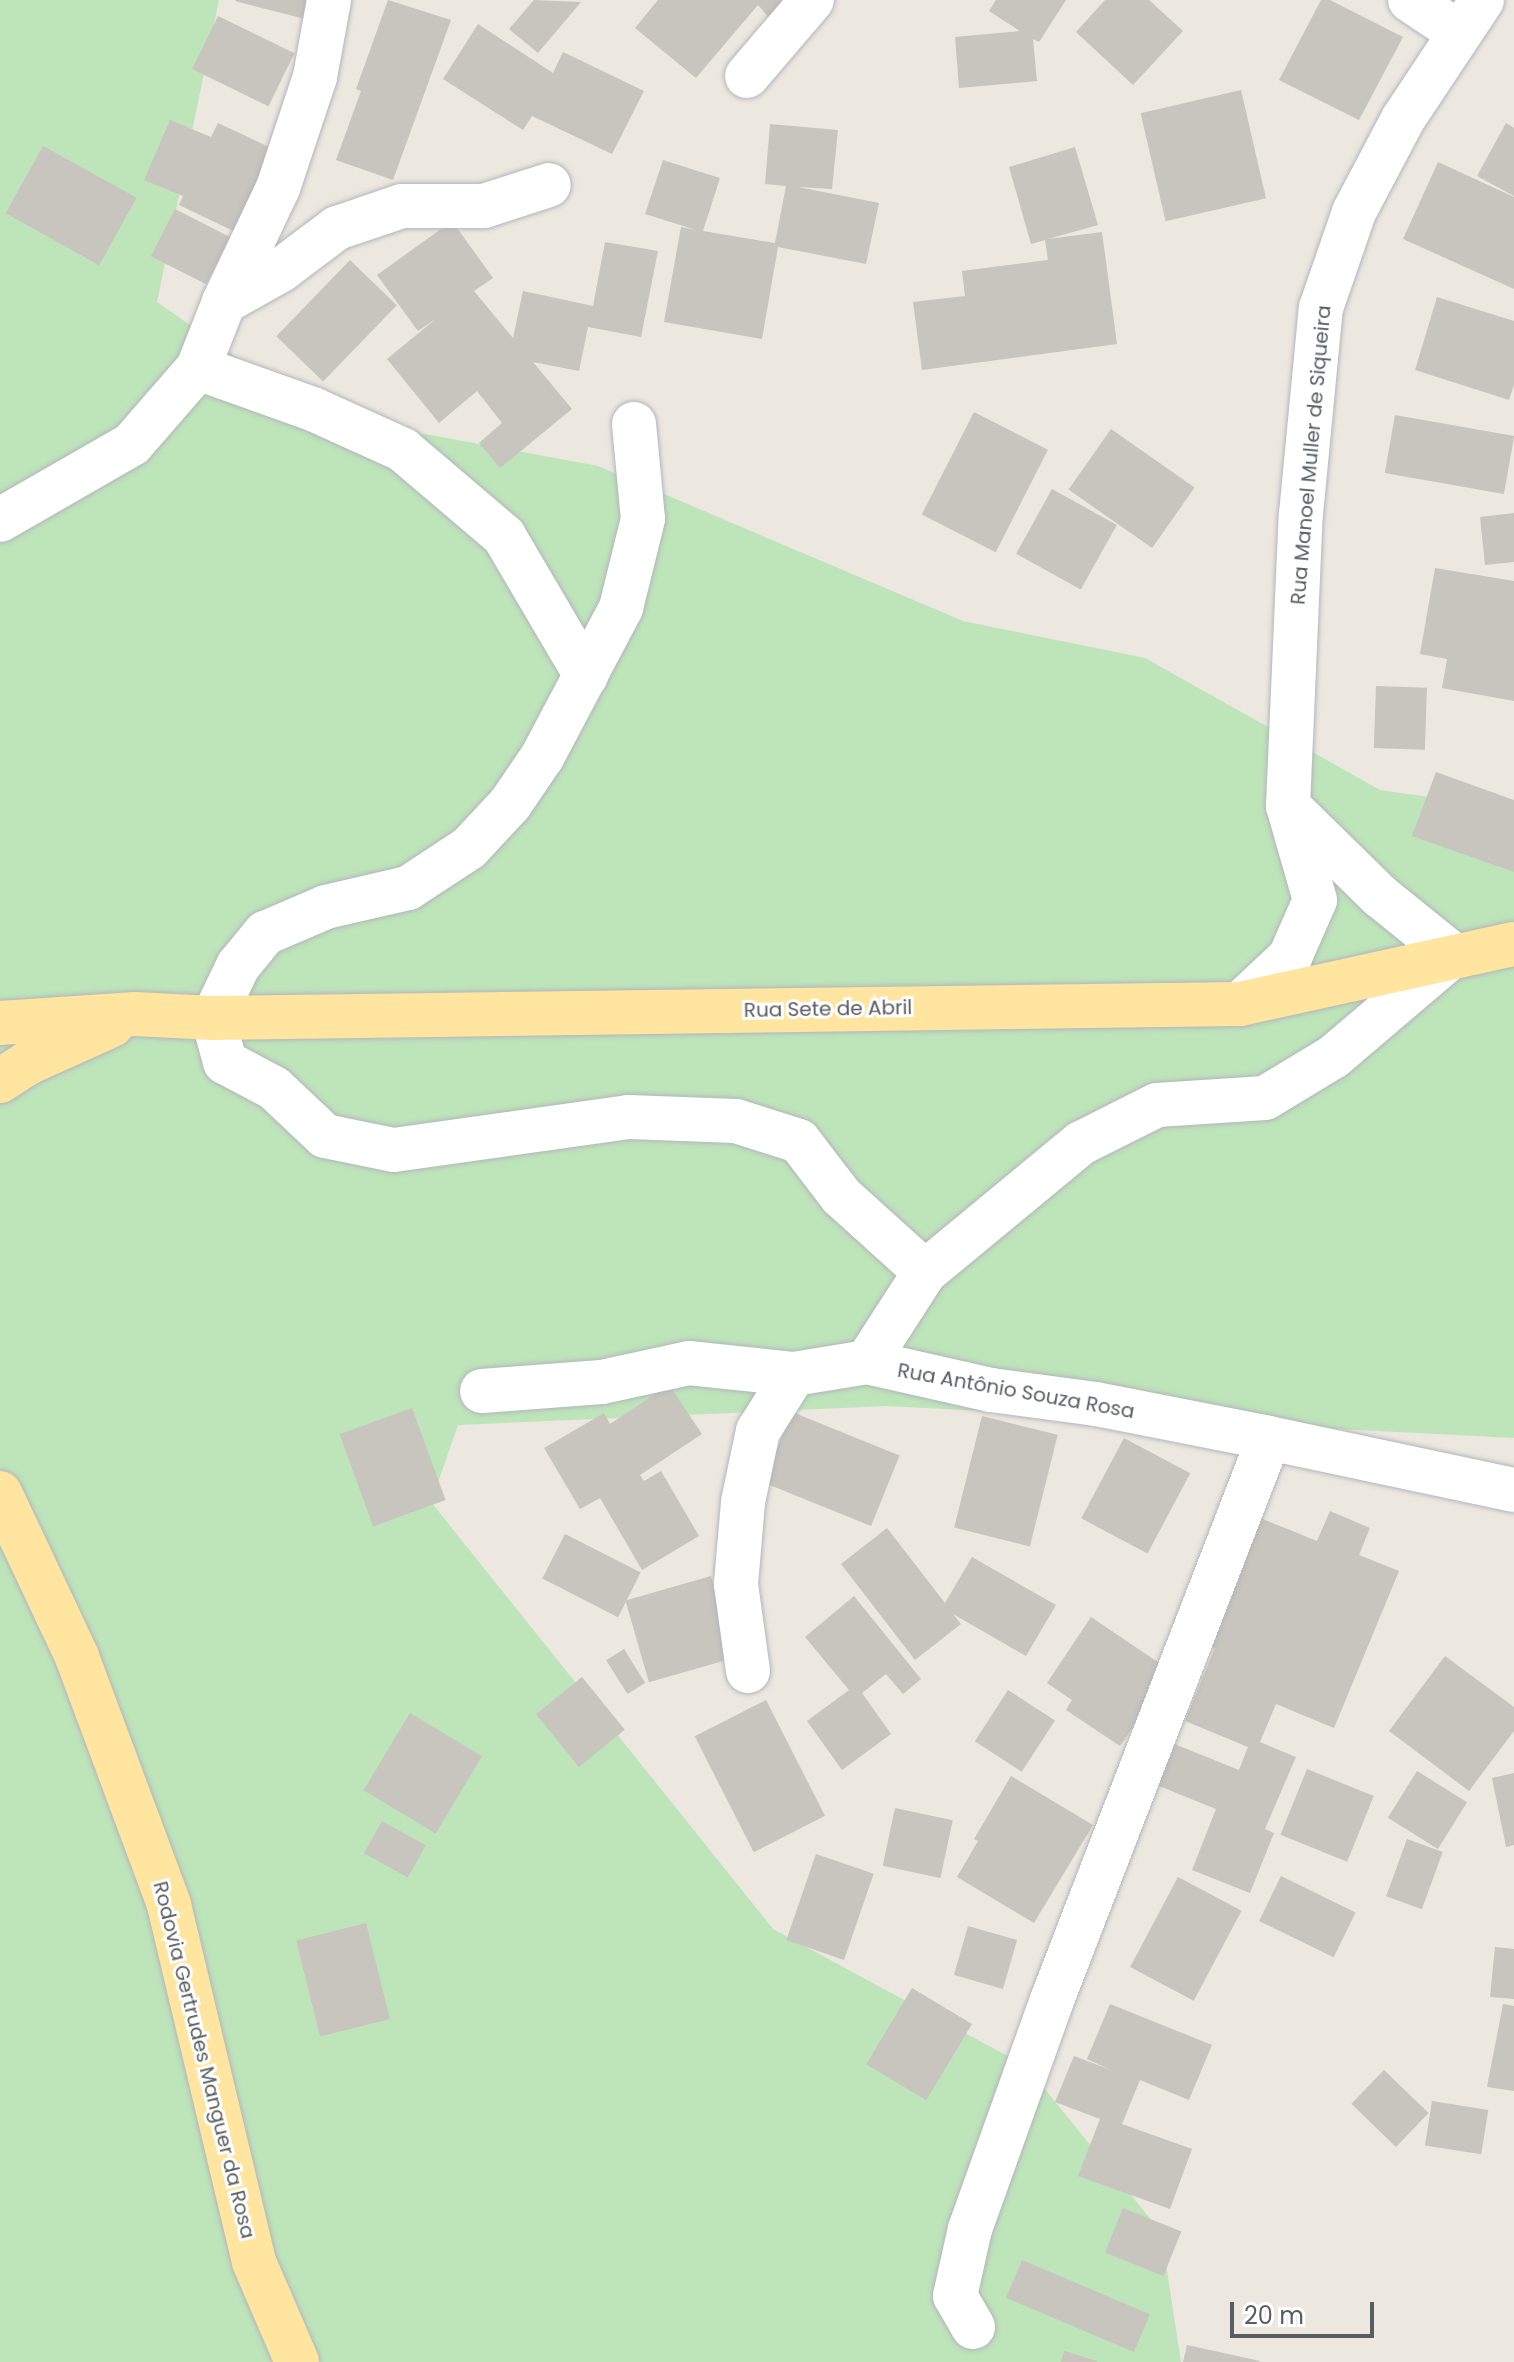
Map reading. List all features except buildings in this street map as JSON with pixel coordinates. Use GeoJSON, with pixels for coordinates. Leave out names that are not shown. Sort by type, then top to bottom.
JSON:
{"type":"FeatureCollection","features":[{"type":"Feature","properties":{"kind":"main road","name":"Rua Sete de Abril"},"geometry":{"type":"LineString","coordinates":[[0,1023],[135,1014],[213,1018],[1240,1004],[1514,944]]}},
{"type":"Feature","properties":{"kind":"main road"},"geometry":{"type":"LineString","coordinates":[[0,1081],[28,1063],[135,1014]]}},
{"type":"Feature","properties":{"kind":"main road","name":"Rodovia Gertrudes Manguer da Rosa"},"geometry":{"type":"LineString","coordinates":[[0,1493],[77,1657],[169,1905],[254,2262],[297,2362]]}},
{"type":"Feature","properties":{"kind":"street"},"geometry":{"type":"LineString","coordinates":[[0,520],[132,444],[198,368],[224,302],[278,188],[315,77],[329,0]]}},
{"type":"Feature","properties":{"kind":"street"},"geometry":{"type":"LineString","coordinates":[[747,76],[812,0]]}},
{"type":"Feature","properties":{"kind":"street"},"geometry":{"type":"LineString","coordinates":[[1410,0],[1470,16]]}},
{"type":"Feature","properties":{"kind":"street","name":"Rua Manoel Muller de Siqueira"},"geometry":{"type":"LineString","coordinates":[[1240,1004],[1290,957],[1315,900],[1288,806],[1301,514],[1321,308],[1354,212],[1403,119],[1470,16]]}},
{"type":"Feature","properties":{"kind":"street"},"geometry":{"type":"LineString","coordinates":[[224,302],[281,270],[337,228],[402,206],[484,206],[549,185]]}},
{"type":"Feature","properties":{"kind":"street"},"geometry":{"type":"LineString","coordinates":[[198,368],[315,410],[403,450],[504,536],[586,676]]}},
{"type":"Feature","properties":{"kind":"street"},"geometry":{"type":"LineString","coordinates":[[634,424],[643,519],[621,608],[586,676],[518,793],[469,848],[408,888],[326,907],[265,933],[238,966],[213,1018],[225,1062],[274,1088],[325,1136],[394,1150],[629,1117],[736,1121],[799,1141],[841,1196],[925,1272]]}},
{"type":"Feature","properties":{"kind":"street"},"geometry":{"type":"LineString","coordinates":[[1288,806],[1380,896],[1453,955]]}},
{"type":"Feature","properties":{"kind":"street","name":"Rua Antônio Souza Rosa"},"geometry":{"type":"LineString","coordinates":[[1453,955],[1333,1057],[1265,1098],[1157,1105],[1081,1143],[985,1226],[925,1272],[867,1362],[991,1390],[1096,1404],[1269,1438],[1514,1490]]}},
{"type":"Feature","properties":{"kind":"street"},"geometry":{"type":"LineString","coordinates":[[482,1391],[602,1382],[689,1363],[794,1374],[867,1362]]}},
{"type":"Feature","properties":{"kind":"street"},"geometry":{"type":"LineString","coordinates":[[748,1671],[736,1584],[743,1502],[758,1431],[794,1374]]}},
{"type":"Feature","properties":{"kind":"street"},"geometry":{"type":"LineString","coordinates":[[973,2327],[955,2296],[970,2229],[1058,1986],[1269,1438]]}},
{"type":"Feature","properties":{"kind":"green space"},"geometry":{"type":"Polygon","coordinates":[[[0,0],[219,0],[157,302],[318,414],[598,466],[963,621],[1145,658],[1380,790],[1514,809],[1514,1438],[887,1406],[458,1425],[431,1502],[773,1929],[1026,2066],[1161,2232],[1181,2362],[0,2362],[0,0]]]}}]}
